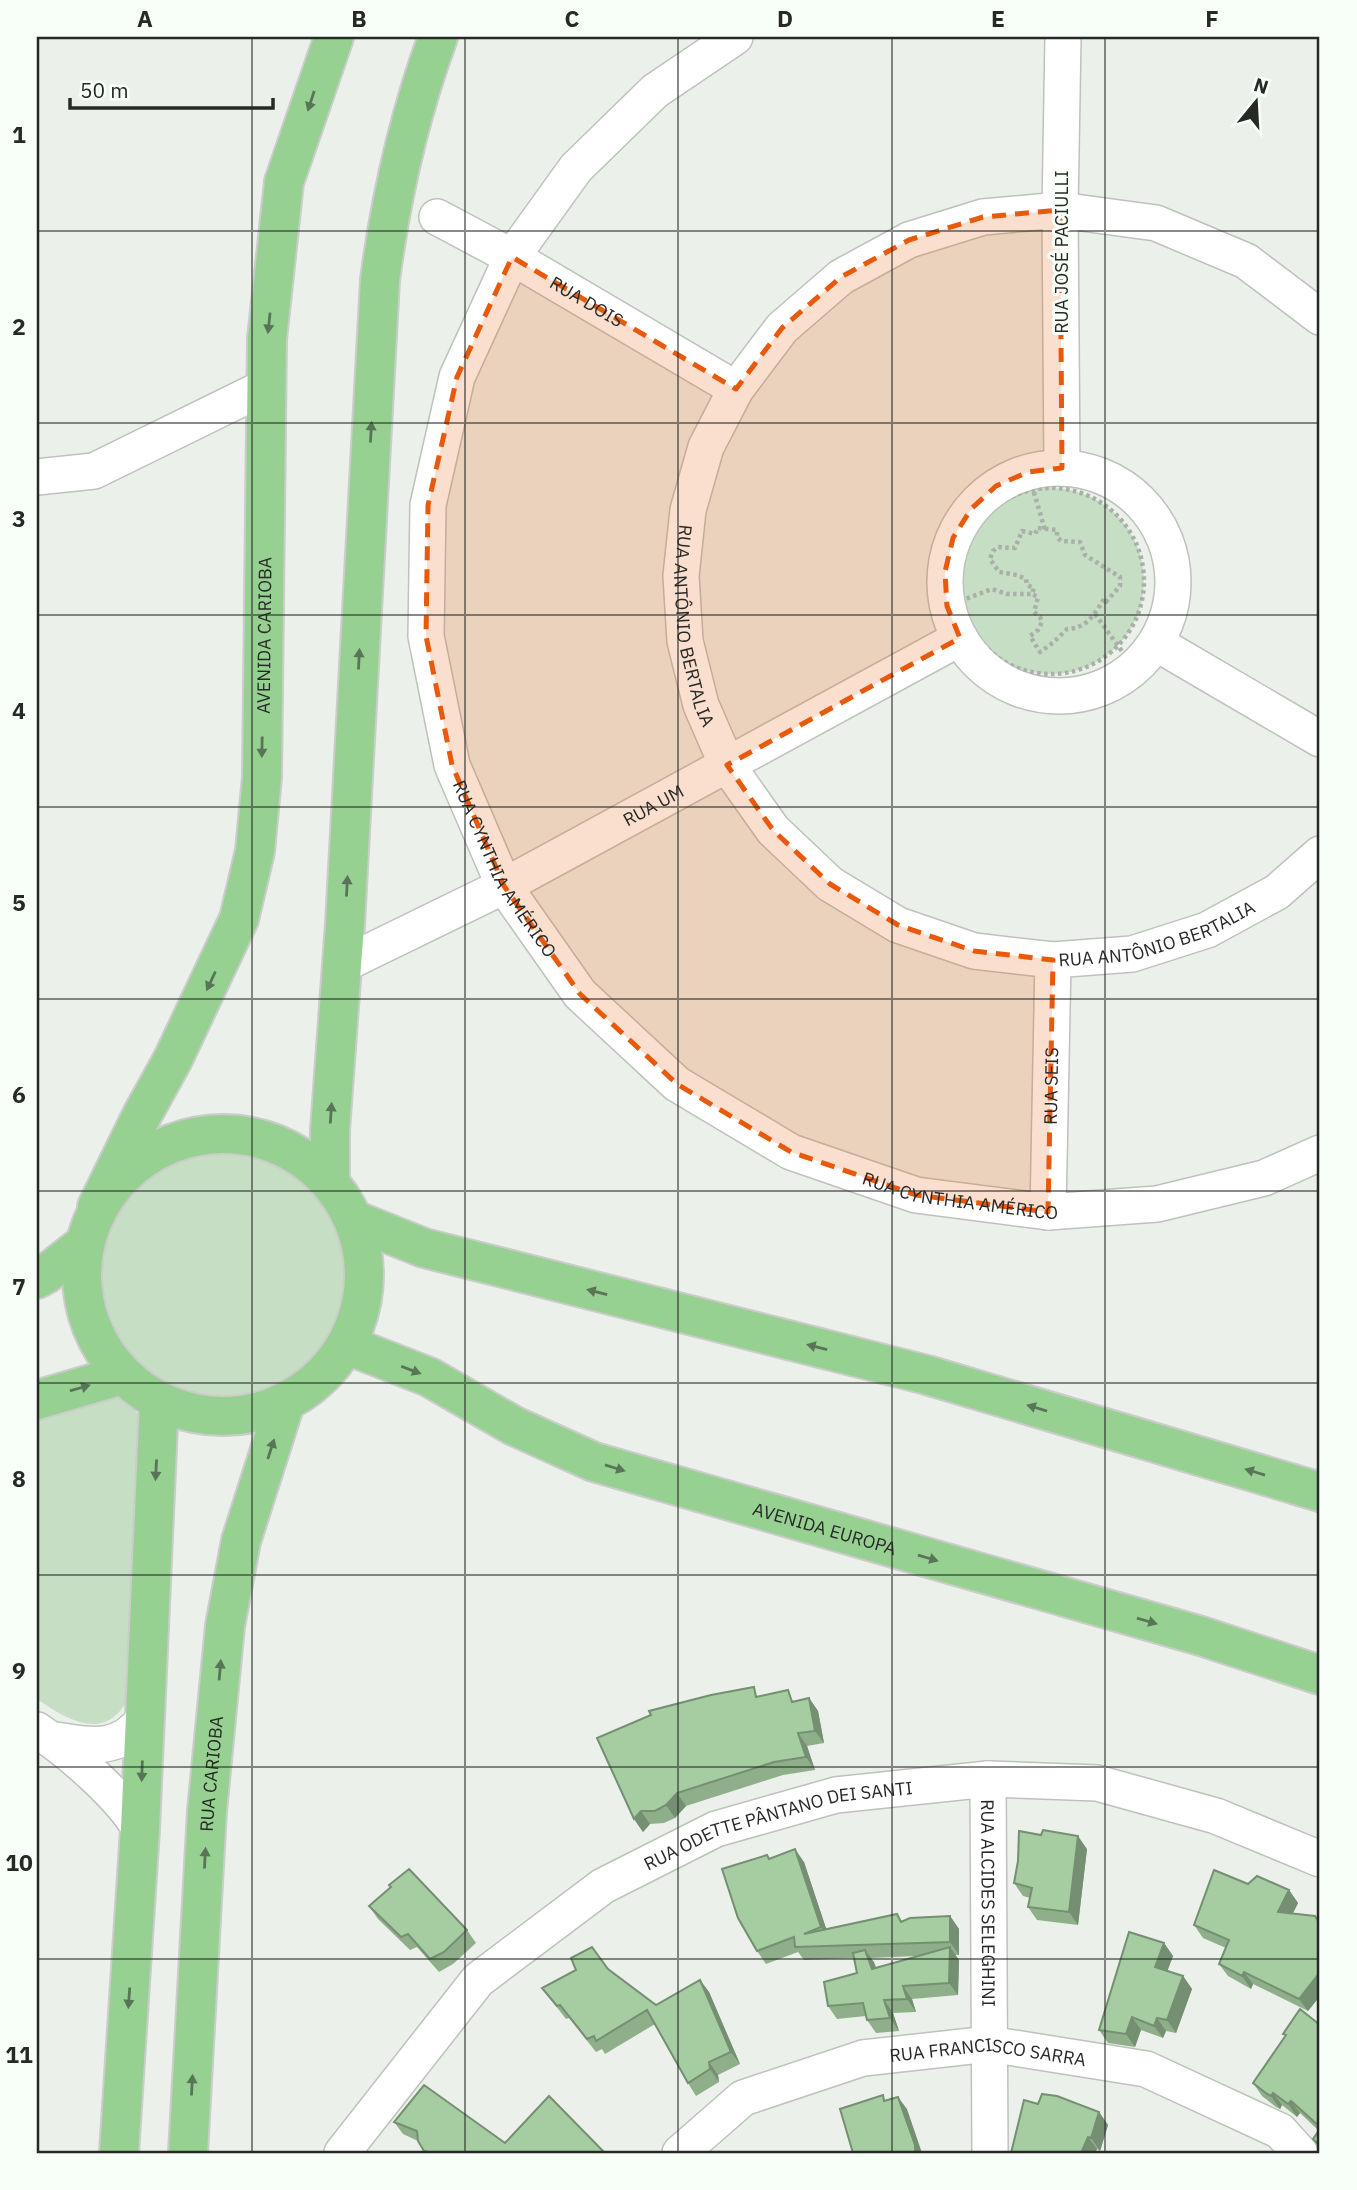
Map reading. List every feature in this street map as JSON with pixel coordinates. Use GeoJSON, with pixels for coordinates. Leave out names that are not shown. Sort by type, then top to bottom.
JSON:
{"type":"FeatureCollection","features":[{"type":"Feature","properties":{"kind":"main road","name":"AVENIDA CARIOBA"},"geometry":{"type":"LineString","coordinates":[[97,1207],[173,1059],[239,919],[255,850],[262,777],[267,339],[284,182],[334,37]]}},
{"type":"Feature","properties":{"kind":"main road"},"geometry":{"type":"LineString","coordinates":[[330,1182],[330,1130],[342,965],[380,280],[400,162],[416,100],[438,37]]}},
{"type":"Feature","properties":{"kind":"main road"},"geometry":{"type":"LineString","coordinates":[[207,1134],[252,1136],[295,1153],[330,1182],[354,1220],[365,1262],[362,1305],[347,1345],[320,1379],[285,1403],[244,1415],[201,1415],[159,1402],[122,1375],[100,1347],[86,1315],[80,1280],[83,1245],[97,1207],[125,1171],[163,1146],[207,1134]]}},
{"type":"Feature","properties":{"kind":"main road"},"geometry":{"type":"LineString","coordinates":[[354,1220],[424,1248],[927,1375],[1320,1492]]}},
{"type":"Feature","properties":{"kind":"main road"},"geometry":{"type":"LineString","coordinates":[[37,1279],[46,1275],[83,1245]]}},
{"type":"Feature","properties":{"kind":"main road","name":"AVENIDA EUROPA"},"geometry":{"type":"LineString","coordinates":[[347,1345],[429,1377],[514,1426],[594,1462],[1201,1636],[1320,1675]]}},
{"type":"Feature","properties":{"kind":"main road"},"geometry":{"type":"LineString","coordinates":[[37,1400],[122,1375]]}},
{"type":"Feature","properties":{"kind":"main road"},"geometry":{"type":"LineString","coordinates":[[119,2153],[140,1829],[159,1402]]}},
{"type":"Feature","properties":{"kind":"main road","name":"RUA CARIOBA"},"geometry":{"type":"LineString","coordinates":[[188,2153],[207,1811],[225,1626],[242,1541],[285,1403]]}},
{"type":"Feature","properties":{"kind":"street","name":"RUA CYNTHIA AMÉRICO"},"geometry":{"type":"LineString","coordinates":[[735,37],[655,91],[576,168],[512,257],[457,377],[428,505],[426,636],[452,765],[504,886],[580,994],[677,1084],[791,1152],[916,1195],[1048,1212],[1157,1204],[1264,1178],[1320,1153]]}},
{"type":"Feature","properties":{"kind":"street","name":"RUA JOSÉ PACIULLI"},"geometry":{"type":"LineString","coordinates":[[1062,468],[1060,210],[1063,37]]}},
{"type":"Feature","properties":{"kind":"street","name":"RUA ANTÔNIO BERTALIA"},"geometry":{"type":"LineString","coordinates":[[1320,317],[1246,261],[1156,223],[1060,210],[983,217],[909,240],[841,277],[782,328],[736,389],[706,447],[688,510],[681,576],[685,641],[694,679],[701,705],[727,765],[773,830],[830,884],[898,925],[974,951],[1053,960],[1132,954],[1207,930],[1277,892],[1320,854]]}},
{"type":"Feature","properties":{"kind":"street","name":"RUA DOIS"},"geometry":{"type":"LineString","coordinates":[[437,217],[512,257],[736,389]]}},
{"type":"Feature","properties":{"kind":"street"},"geometry":{"type":"LineString","coordinates":[[37,477],[94,471],[267,386]]}},
{"type":"Feature","properties":{"kind":"street"},"geometry":{"type":"LineString","coordinates":[[1062,468],[1096,474],[1126,489],[1151,513],[1167,544],[1174,578],[1170,611],[1136,653],[1106,686],[1074,695],[1041,694],[1008,684],[980,665],[960,638],[945,572],[953,538],[979,501],[996,486],[1031,480],[1062,468]]}},
{"type":"Feature","properties":{"kind":"street","name":"RUA UM"},"geometry":{"type":"LineString","coordinates":[[342,965],[504,886],[960,638]]}},
{"type":"Feature","properties":{"kind":"street"},"geometry":{"type":"LineString","coordinates":[[1136,653],[1320,739]]}},
{"type":"Feature","properties":{"kind":"street","name":"RUA SEIS"},"geometry":{"type":"LineString","coordinates":[[1048,1212],[1053,960]]}},
{"type":"Feature","properties":{"kind":"street"},"geometry":{"type":"LineString","coordinates":[[43,1735],[100,1746],[134,1732],[144,1719]]}},
{"type":"Feature","properties":{"kind":"street"},"geometry":{"type":"LineString","coordinates":[[43,1735],[100,1783],[131,1814],[140,1829]]}},
{"type":"Feature","properties":{"kind":"street","name":"RUA ODETTE PÂNTANO DEI SANTI"},"geometry":{"type":"LineString","coordinates":[[342,2153],[478,1980],[603,1886],[716,1829],[836,1795],[988,1779],[1097,1783],[1216,1816],[1320,1859]]}},
{"type":"Feature","properties":{"kind":"street","name":"RUA ALCIDES SELEGHINI"},"geometry":{"type":"LineString","coordinates":[[988,1779],[990,2153]]}},
{"type":"Feature","properties":{"kind":"street","name":"RUA FRANCISCO SARRA"},"geometry":{"type":"LineString","coordinates":[[680,2153],[743,2098],[863,2058],[989,2044],[1146,2069],[1280,2131],[1300,2153]]}},
{"type":"Feature","properties":{"kind":"path"},"geometry":{"type":"LineString","coordinates":[[1031,480],[1045,531]]}},
{"type":"Feature","properties":{"kind":"path"},"geometry":{"type":"LineString","coordinates":[[1031,480],[1086,493],[1109,506],[1128,526],[1140,549],[1145,575],[1143,602],[1134,626],[1136,653],[1068,673],[1039,674],[1011,666],[988,649],[953,604],[957,571],[965,542],[982,517],[1031,480]]}},
{"type":"Feature","properties":{"kind":"path"},"geometry":{"type":"LineString","coordinates":[[1032,594],[1034,588],[1027,585],[1026,579],[999,572],[990,559],[998,547],[1014,548],[1018,544],[1016,540],[1021,531],[1035,534],[1038,528],[1045,531]]}},
{"type":"Feature","properties":{"kind":"path"},"geometry":{"type":"LineString","coordinates":[[953,604],[992,589],[1007,594],[1032,594],[1038,597],[1034,612],[1042,622],[1038,630],[1030,636],[1040,652],[1067,629],[1078,628],[1088,622],[1104,599],[1106,602],[1121,586],[1120,577],[1085,555],[1080,542],[1060,541],[1057,530],[1050,528],[1045,531]]}},
{"type":"Feature","properties":{"kind":"path"},"geometry":{"type":"LineString","coordinates":[[1095,614],[1136,653]]}},
{"type":"Feature","properties":{"kind":"highlighted area"},"geometry":{"type":"Polygon","coordinates":[[[1060,210],[1062,468],[1028,472],[996,486],[971,509],[953,538],[945,572],[947,606],[960,638],[727,765],[773,830],[830,884],[898,925],[974,951],[1053,960],[1048,1212],[916,1195],[791,1152],[677,1084],[580,994],[504,886],[452,765],[426,636],[428,505],[457,377],[512,257],[736,389],[782,328],[841,277],[909,240],[983,217],[1060,210]]]}},
{"type":"Feature","properties":{"kind":"green space"},"geometry":{"type":"Polygon","coordinates":[[[1051,488],[1069,489],[1087,495],[1103,503],[1117,515],[1129,529],[1137,545],[1143,563],[1143,599],[1137,617],[1129,633],[1117,647],[1103,659],[1087,667],[1069,673],[1051,674],[1033,673],[1015,667],[999,659],[985,647],[973,633],[965,617],[959,599],[958,581],[959,563],[965,545],[973,529],[985,515],[999,503],[1015,495],[1033,489],[1051,488]]]}},
{"type":"Feature","properties":{"kind":"green space"},"geometry":{"type":"Polygon","coordinates":[[[211,1147],[237,1147],[273,1156],[295,1168],[315,1184],[331,1204],[343,1226],[350,1250],[350,1300],[343,1324],[331,1346],[315,1366],[295,1382],[273,1394],[237,1403],[211,1403],[187,1398],[163,1388],[142,1374],[125,1357],[111,1336],[101,1312],[96,1288],[96,1262],[101,1238],[111,1214],[125,1193],[142,1176],[163,1162],[187,1152],[211,1147]]]}},
{"type":"Feature","properties":{"kind":"green space"},"geometry":{"type":"Polygon","coordinates":[[[110,1393],[127,1403],[141,1418],[132,1691],[123,1708],[112,1718],[89,1724],[63,1715],[37,1699],[37,1416],[110,1393]]]}},
{"type":"Feature","properties":{"kind":"building"},"geometry":{"type":"Polygon","coordinates":[[[754,1687],[756,1697],[788,1690],[792,1702],[809,1698],[815,1731],[798,1733],[806,1757],[774,1762],[677,1793],[666,1805],[655,1811],[641,1811],[634,1819],[597,1738],[651,1715],[649,1711],[754,1687]]]}},
{"type":"Feature","properties":{"kind":"building"},"geometry":{"type":"Polygon","coordinates":[[[1043,1830],[1078,1836],[1069,1912],[1028,1907],[1032,1888],[1014,1883],[1019,1831],[1041,1835],[1043,1830]]]}},
{"type":"Feature","properties":{"kind":"building"},"geometry":{"type":"Polygon","coordinates":[[[795,1849],[821,1927],[804,1934],[897,1914],[901,1922],[910,1918],[950,1916],[950,1942],[795,1947],[794,1937],[757,1951],[738,1918],[722,1869],[767,1855],[769,1859],[795,1849]]]}},
{"type":"Feature","properties":{"kind":"building"},"geometry":{"type":"Polygon","coordinates":[[[409,1869],[467,1930],[444,1952],[430,1959],[408,1934],[401,1937],[369,1906],[409,1869]]]}},
{"type":"Feature","properties":{"kind":"building"},"geometry":{"type":"Polygon","coordinates":[[[1214,1870],[1248,1884],[1257,1876],[1289,1890],[1278,1912],[1315,1916],[1320,1924],[1320,1972],[1299,1999],[1244,1972],[1242,1976],[1219,1964],[1229,1940],[1194,1925],[1214,1870]]]}},
{"type":"Feature","properties":{"kind":"building"},"geometry":{"type":"Polygon","coordinates":[[[1129,1932],[1164,1943],[1155,1967],[1183,1976],[1167,2020],[1157,2018],[1154,2026],[1132,2017],[1126,2034],[1099,2030],[1129,1932]]]}},
{"type":"Feature","properties":{"kind":"building"},"geometry":{"type":"Polygon","coordinates":[[[592,1947],[608,1969],[656,2005],[700,1980],[731,2052],[709,2062],[710,2069],[688,2083],[647,2010],[596,2041],[594,2036],[587,2039],[560,2005],[557,2006],[542,1988],[576,1970],[571,1958],[592,1947]]]}},
{"type":"Feature","properties":{"kind":"building"},"geometry":{"type":"Polygon","coordinates":[[[950,1947],[949,1983],[903,1986],[907,1999],[884,2000],[890,2018],[867,2020],[863,2003],[828,2006],[824,1982],[857,1973],[853,1953],[865,1950],[872,1969],[950,1947]]]}},
{"type":"Feature","properties":{"kind":"building"},"geometry":{"type":"Polygon","coordinates":[[[1300,2009],[1320,2025],[1320,2127],[1291,2101],[1288,2104],[1273,2093],[1271,2096],[1253,2083],[1286,2035],[1283,2034],[1300,2009]]]}},
{"type":"Feature","properties":{"kind":"building"},"geometry":{"type":"Polygon","coordinates":[[[424,2085],[505,2143],[549,2096],[604,2152],[424,2151],[418,2141],[417,2131],[394,2122],[424,2085]]]}},
{"type":"Feature","properties":{"kind":"building"},"geometry":{"type":"Polygon","coordinates":[[[1042,2094],[1057,2096],[1099,2112],[1091,2138],[1088,2137],[1081,2153],[1011,2153],[1024,2100],[1038,2104],[1042,2094]]]}},
{"type":"Feature","properties":{"kind":"building"},"geometry":{"type":"Polygon","coordinates":[[[883,2095],[884,2101],[898,2097],[915,2145],[915,2153],[853,2153],[840,2109],[883,2095]]]}},
{"type":"Feature","properties":{"kind":"building"},"geometry":{"type":"Polygon","coordinates":[[[1320,2129],[1320,2146],[1313,2139],[1320,2129]]]}}]}
